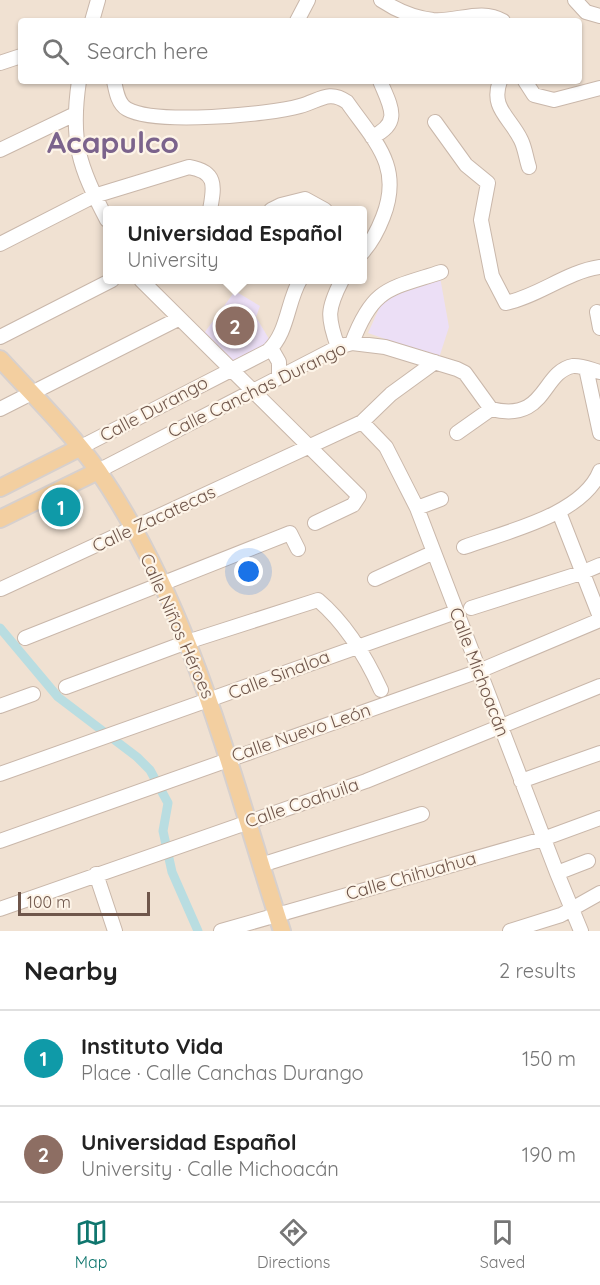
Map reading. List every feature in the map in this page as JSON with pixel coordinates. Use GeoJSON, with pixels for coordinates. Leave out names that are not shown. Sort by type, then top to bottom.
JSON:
{"type":"FeatureCollection","features":[{"type":"Feature","properties":{"kind":"main road","name":"Calle Niños Héroes"},"geometry":{"type":"LineString","coordinates":[[0,359],[98,471],[133,529],[187,642],[210,701],[282,931]]}},
{"type":"Feature","properties":{"kind":"main road"},"geometry":{"type":"LineString","coordinates":[[0,488],[79,448]]}},
{"type":"Feature","properties":{"kind":"main road","name":"Calle Canchas Durango"},"geometry":{"type":"LineString","coordinates":[[0,519],[98,471]]}},
{"type":"Feature","properties":{"kind":"street"},"geometry":{"type":"LineString","coordinates":[[93,18],[98,0]]}},
{"type":"Feature","properties":{"kind":"street"},"geometry":{"type":"LineString","coordinates":[[301,18],[308,0]]}},
{"type":"Feature","properties":{"kind":"street"},"geometry":{"type":"LineString","coordinates":[[381,0],[394,9],[427,18]]}},
{"type":"Feature","properties":{"kind":"street"},"geometry":{"type":"LineString","coordinates":[[575,0],[586,12],[600,16]]}},
{"type":"Feature","properties":{"kind":"street"},"geometry":{"type":"LineString","coordinates":[[454,18],[484,15],[494,18]]}},
{"type":"Feature","properties":{"kind":"street"},"geometry":{"type":"LineString","coordinates":[[0,63],[18,57]]}},
{"type":"Feature","properties":{"kind":"street"},"geometry":{"type":"LineString","coordinates":[[79,84],[74,115],[76,149],[94,196],[103,211]]}},
{"type":"Feature","properties":{"kind":"street"},"geometry":{"type":"LineString","coordinates":[[115,84],[121,104],[128,109],[148,115],[229,116],[300,106],[333,95],[347,102],[372,137],[388,167],[392,187],[391,197],[378,230],[367,247]]}},
{"type":"Feature","properties":{"kind":"street"},"geometry":{"type":"LineString","coordinates":[[372,137],[389,127],[392,119],[381,84]]}},
{"type":"Feature","properties":{"kind":"street"},"geometry":{"type":"LineString","coordinates":[[499,84],[496,92],[499,109],[522,142],[529,167]]}},
{"type":"Feature","properties":{"kind":"street"},"geometry":{"type":"LineString","coordinates":[[527,84],[534,95],[554,100],[600,88]]}},
{"type":"Feature","properties":{"kind":"street"},"geometry":{"type":"LineString","coordinates":[[0,150],[74,115]]}},
{"type":"Feature","properties":{"kind":"street"},"geometry":{"type":"LineString","coordinates":[[435,122],[466,165],[488,183],[481,220],[492,276],[506,303],[522,300],[579,270],[600,267]]}},
{"type":"Feature","properties":{"kind":"street"},"geometry":{"type":"LineString","coordinates":[[0,244],[94,196],[189,167],[208,173],[212,180],[210,206]]}},
{"type":"Feature","properties":{"kind":"street"},"geometry":{"type":"LineString","coordinates":[[278,206],[304,199],[318,206]]}},
{"type":"Feature","properties":{"kind":"street"},"geometry":{"type":"LineString","coordinates":[[352,343],[364,318],[385,290],[441,272]]}},
{"type":"Feature","properties":{"kind":"street"},"geometry":{"type":"LineString","coordinates":[[0,337],[103,284]]}},
{"type":"Feature","properties":{"kind":"street"},"geometry":{"type":"LineString","coordinates":[[146,284],[308,447],[339,473],[359,496],[352,505],[315,523]]}},
{"type":"Feature","properties":{"kind":"street"},"geometry":{"type":"LineString","coordinates":[[279,377],[279,362],[273,347],[298,284]]}},
{"type":"Feature","properties":{"kind":"street"},"geometry":{"type":"LineString","coordinates":[[338,347],[328,317],[330,306],[340,284]]}},
{"type":"Feature","properties":{"kind":"street"},"geometry":{"type":"LineString","coordinates":[[597,312],[600,328]]}},
{"type":"Feature","properties":{"kind":"street"},"geometry":{"type":"LineString","coordinates":[[0,409],[178,319]]}},
{"type":"Feature","properties":{"kind":"street","name":"Calle Canchas Durango"},"geometry":{"type":"LineString","coordinates":[[98,471],[252,390],[338,347],[352,343],[385,347],[465,373],[491,409]]}},
{"type":"Feature","properties":{"kind":"street","name":"Calle Durango"},"geometry":{"type":"LineString","coordinates":[[79,448],[273,347]]}},
{"type":"Feature","properties":{"kind":"street"},"geometry":{"type":"LineString","coordinates":[[362,422],[391,394],[435,363]]}},
{"type":"Feature","properties":{"kind":"street"},"geometry":{"type":"LineString","coordinates":[[457,433],[491,409],[511,412],[534,403],[566,369],[575,366],[593,370],[600,433]]}},
{"type":"Feature","properties":{"kind":"street","name":"Calle Zacatecas"},"geometry":{"type":"LineString","coordinates":[[1,589],[362,422]]}},
{"type":"Feature","properties":{"kind":"street","name":"Calle Michoacán"},"geometry":{"type":"LineString","coordinates":[[362,422],[386,447],[417,508],[432,553],[501,726],[556,873],[581,931]]}},
{"type":"Feature","properties":{"kind":"street"},"geometry":{"type":"LineString","coordinates":[[464,547],[559,512],[579,498],[597,479],[600,471]]}},
{"type":"Feature","properties":{"kind":"street"},"geometry":{"type":"LineString","coordinates":[[417,508],[441,499]]}},
{"type":"Feature","properties":{"kind":"street"},"geometry":{"type":"LineString","coordinates":[[559,512],[600,619]]}},
{"type":"Feature","properties":{"kind":"street"},"geometry":{"type":"LineString","coordinates":[[25,638],[290,533],[298,549]]}},
{"type":"Feature","properties":{"kind":"street"},"geometry":{"type":"LineString","coordinates":[[375,579],[432,553]]}},
{"type":"Feature","properties":{"kind":"street"},"geometry":{"type":"LineString","coordinates":[[471,608],[600,565]]}},
{"type":"Feature","properties":{"kind":"street"},"geometry":{"type":"LineString","coordinates":[[66,687],[187,642],[318,600],[356,646],[381,690]]}},
{"type":"Feature","properties":{"kind":"street","name":"Calle Sinaloa"},"geometry":{"type":"LineString","coordinates":[[0,774],[456,612]]}},
{"type":"Feature","properties":{"kind":"street","name":"Calle Nuevo León"},"geometry":{"type":"LineString","coordinates":[[0,841],[479,671],[600,619]]}},
{"type":"Feature","properties":{"kind":"street","name":"Calle Coahuila"},"geometry":{"type":"LineString","coordinates":[[0,909],[175,845],[366,781],[600,686]]}},
{"type":"Feature","properties":{"kind":"street"},"geometry":{"type":"LineString","coordinates":[[0,706],[33,694]]}},
{"type":"Feature","properties":{"kind":"street"},"geometry":{"type":"LineString","coordinates":[[521,781],[600,753]]}},
{"type":"Feature","properties":{"kind":"street"},"geometry":{"type":"LineString","coordinates":[[261,865],[422,814]]}},
{"type":"Feature","properties":{"kind":"street","name":"Calle Chihuahua"},"geometry":{"type":"LineString","coordinates":[[221,931],[543,838],[600,818]]}},
{"type":"Feature","properties":{"kind":"street"},"geometry":{"type":"LineString","coordinates":[[556,873],[588,861]]}},
{"type":"Feature","properties":{"kind":"street"},"geometry":{"type":"LineString","coordinates":[[96,874],[115,931]]}},
{"type":"Feature","properties":{"kind":"street"},"geometry":{"type":"LineString","coordinates":[[510,931],[561,915],[600,893]]}},
{"type":"Feature","properties":{"kind":"shaded area"},"geometry":{"type":"Polygon","coordinates":[[[0,0],[600,0],[600,931],[0,931],[0,0]]]}},
{"type":"Feature","properties":{"kind":"shaded area"},"geometry":{"type":"Polygon","coordinates":[[[440,277],[449,327],[439,358],[368,333],[386,293],[440,277]]]}},
{"type":"Feature","properties":{"kind":"shaded area"},"geometry":{"type":"Polygon","coordinates":[[[235,291],[260,306],[256,317],[272,344],[231,364],[202,336],[235,291]]]}},
{"type":"Feature","properties":{"kind":"waterway"},"geometry":{"type":"LineString","coordinates":[[0,628],[58,697],[137,757],[150,770],[168,803],[163,831],[172,872],[198,931]]}},
{"type":"Feature","properties":{"kind":"place","name":"Universidad Español"},"geometry":{"type":"Point","coordinates":[235,326]}},
{"type":"Feature","properties":{"kind":"place","name":"Instituto Vida"},"geometry":{"type":"Point","coordinates":[61,507]}},
{"type":"Feature","properties":{"kind":"district","name":"Acapulco"},"geometry":{"type":"Point","coordinates":[113,143]}}]}
